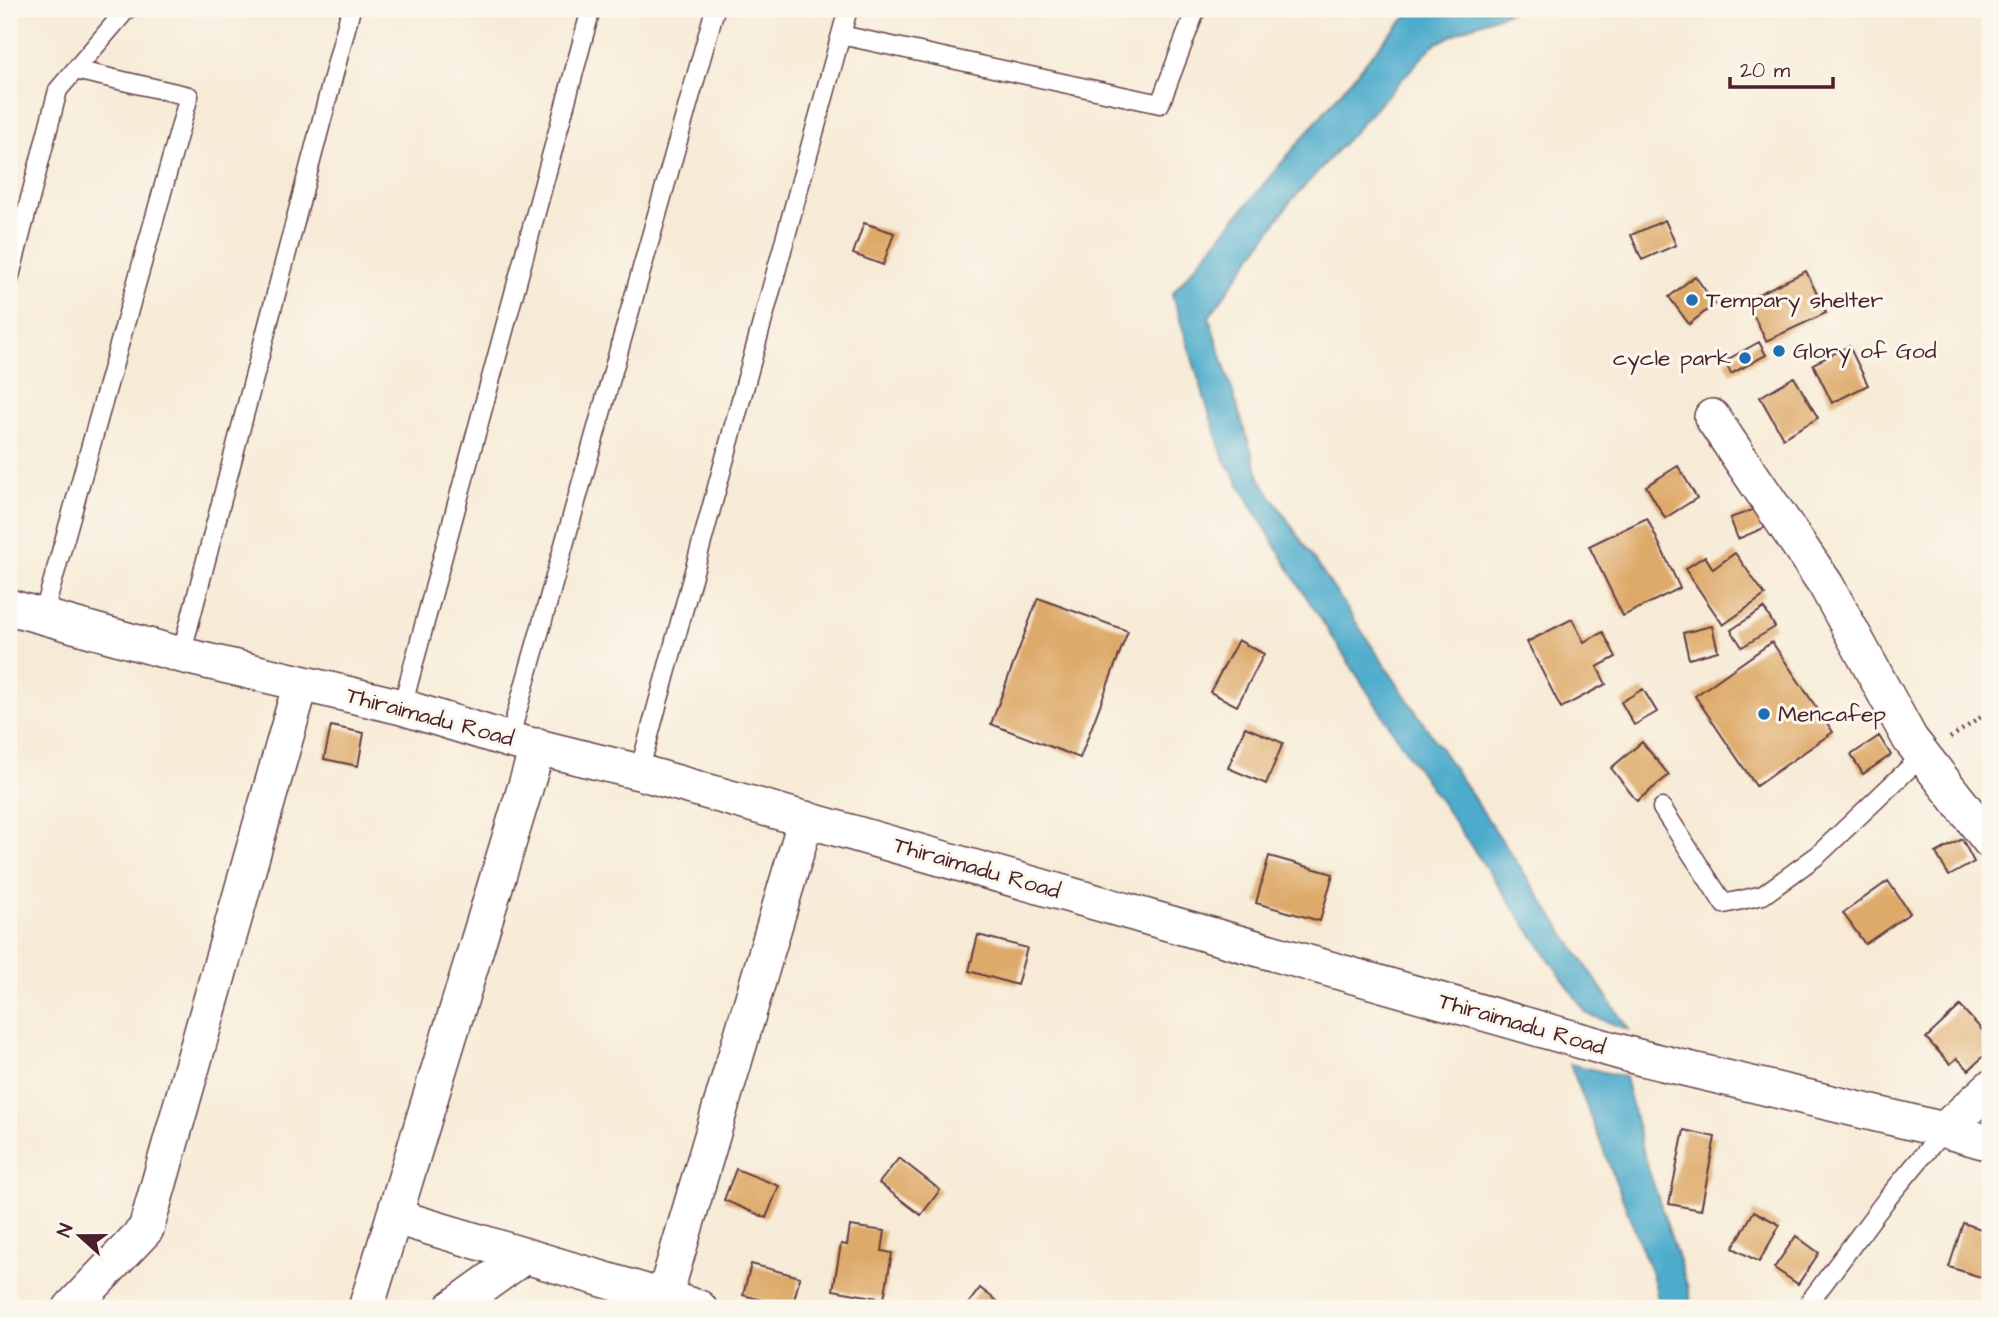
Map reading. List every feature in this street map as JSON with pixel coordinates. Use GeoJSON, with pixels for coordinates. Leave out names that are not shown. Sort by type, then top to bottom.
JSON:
{"type":"FeatureCollection","features":[{"type":"Feature","properties":{"kind":"street"},"geometry":{"type":"LineString","coordinates":[[1712,417],[1826,585],[1910,739],[1990,841]]}},
{"type":"Feature","properties":{"kind":"street","name":"Thiraimadu Road"},"geometry":{"type":"LineString","coordinates":[[9,607],[181,655],[402,707],[523,743],[639,772],[1638,1057],[1990,1143]]}},
{"type":"Feature","properties":{"kind":"street"},"geometry":{"type":"LineString","coordinates":[[80,1306],[146,1229],[301,683]]}},
{"type":"Feature","properties":{"kind":"street"},"geometry":{"type":"LineString","coordinates":[[366,1308],[396,1217],[523,743]]}},
{"type":"Feature","properties":{"kind":"street"},"geometry":{"type":"LineString","coordinates":[[663,1303],[806,819]]}},
{"type":"Feature","properties":{"kind":"street"},"geometry":{"type":"LineString","coordinates":[[1944,1130],[1990,1088]]}},
{"type":"Feature","properties":{"kind":"street"},"geometry":{"type":"LineString","coordinates":[[396,1217],[524,1256],[663,1303],[699,1308]]}},
{"type":"Feature","properties":{"kind":"street"},"geometry":{"type":"LineString","coordinates":[[452,1308],[524,1256]]}},
{"type":"Feature","properties":{"kind":"lane"},"geometry":{"type":"LineString","coordinates":[[9,280],[58,90],[127,9]]}},
{"type":"Feature","properties":{"kind":"lane"},"geometry":{"type":"LineString","coordinates":[[181,655],[351,9]]}},
{"type":"Feature","properties":{"kind":"lane"},"geometry":{"type":"LineString","coordinates":[[402,707],[591,9]]}},
{"type":"Feature","properties":{"kind":"lane"},"geometry":{"type":"LineString","coordinates":[[523,743],[715,9]]}},
{"type":"Feature","properties":{"kind":"lane"},"geometry":{"type":"LineString","coordinates":[[639,772],[848,9]]}},
{"type":"Feature","properties":{"kind":"lane"},"geometry":{"type":"LineString","coordinates":[[841,36],[1160,104],[1196,9]]}},
{"type":"Feature","properties":{"kind":"lane"},"geometry":{"type":"LineString","coordinates":[[43,616],[189,96],[75,70]]}},
{"type":"Feature","properties":{"kind":"lane"},"geometry":{"type":"LineString","coordinates":[[1662,808],[1724,904],[1763,895],[1818,855],[1923,755]]}},
{"type":"Feature","properties":{"kind":"lane"},"geometry":{"type":"LineString","coordinates":[[1805,1308],[1886,1200],[1944,1130]]}},
{"type":"Feature","properties":{"kind":"path"},"geometry":{"type":"LineString","coordinates":[[1923,755],[1990,711]]}},
{"type":"Feature","properties":{"kind":"water"},"geometry":{"type":"Polygon","coordinates":[[[1414,9],[1517,9],[1469,27],[1433,45],[1291,201],[1209,317],[1260,479],[1629,1030],[1587,1014],[1409,756],[1300,587],[1223,457],[1172,294],[1386,38],[1414,9]]]}},
{"type":"Feature","properties":{"kind":"water"},"geometry":{"type":"Polygon","coordinates":[[[1570,1064],[1625,1077],[1645,1159],[1688,1288],[1692,1308],[1660,1308],[1653,1277],[1570,1064]]]}},
{"type":"Feature","properties":{"kind":"building","name":"Tempary shelter"},"geometry":{"type":"Polygon","coordinates":[[[1665,220],[1676,245],[1642,260],[1631,235],[1665,220]]]}},
{"type":"Feature","properties":{"kind":"building"},"geometry":{"type":"Polygon","coordinates":[[[864,223],[894,233],[883,265],[853,254],[864,223]]]}},
{"type":"Feature","properties":{"kind":"building"},"geometry":{"type":"Polygon","coordinates":[[[1806,271],[1826,313],[1766,341],[1746,300],[1806,271]]]}},
{"type":"Feature","properties":{"kind":"building","name":"Tempary shelter"},"geometry":{"type":"Polygon","coordinates":[[[1695,276],[1715,304],[1689,324],[1669,297],[1695,276]]]}},
{"type":"Feature","properties":{"kind":"building","name":"cycle park"},"geometry":{"type":"Polygon","coordinates":[[[1759,342],[1766,355],[1731,374],[1725,361],[1759,342]]]}},
{"type":"Feature","properties":{"kind":"building"},"geometry":{"type":"Polygon","coordinates":[[[1849,346],[1868,385],[1832,403],[1813,364],[1849,346]]]}},
{"type":"Feature","properties":{"kind":"building"},"geometry":{"type":"Polygon","coordinates":[[[1794,377],[1818,418],[1783,438],[1760,397],[1794,377]]]}},
{"type":"Feature","properties":{"kind":"building"},"geometry":{"type":"Polygon","coordinates":[[[1678,466],[1697,498],[1665,518],[1646,486],[1678,466]]]}},
{"type":"Feature","properties":{"kind":"building"},"geometry":{"type":"Polygon","coordinates":[[[1758,508],[1766,527],[1738,539],[1730,518],[1758,508]]]}},
{"type":"Feature","properties":{"kind":"building"},"geometry":{"type":"Polygon","coordinates":[[[1647,518],[1680,588],[1623,616],[1589,546],[1647,518]]]}},
{"type":"Feature","properties":{"kind":"building"},"geometry":{"type":"Polygon","coordinates":[[[1735,553],[1765,595],[1723,625],[1685,569],[1705,556],[1713,569],[1735,553]]]}},
{"type":"Feature","properties":{"kind":"building"},"geometry":{"type":"Polygon","coordinates":[[[1038,598],[1128,631],[1080,758],[991,724],[1038,598]]]}},
{"type":"Feature","properties":{"kind":"building"},"geometry":{"type":"Polygon","coordinates":[[[1764,608],[1775,627],[1742,647],[1731,630],[1764,608]]]}},
{"type":"Feature","properties":{"kind":"building"},"geometry":{"type":"Polygon","coordinates":[[[1572,619],[1584,642],[1603,632],[1616,657],[1597,667],[1606,684],[1561,708],[1527,642],[1572,619]]]}},
{"type":"Feature","properties":{"kind":"building"},"geometry":{"type":"Polygon","coordinates":[[[1712,626],[1718,651],[1689,659],[1683,633],[1712,626]]]}},
{"type":"Feature","properties":{"kind":"building"},"geometry":{"type":"Polygon","coordinates":[[[1238,640],[1264,654],[1237,706],[1210,692],[1238,640]]]}},
{"type":"Feature","properties":{"kind":"building","name":"Mencafep"},"geometry":{"type":"Polygon","coordinates":[[[1772,642],[1833,732],[1756,786],[1695,696],[1772,642]]]}},
{"type":"Feature","properties":{"kind":"building"},"geometry":{"type":"Polygon","coordinates":[[[1643,689],[1657,712],[1634,725],[1621,702],[1643,689]]]}},
{"type":"Feature","properties":{"kind":"building"},"geometry":{"type":"Polygon","coordinates":[[[331,726],[364,733],[358,766],[324,759],[331,726]]]}},
{"type":"Feature","properties":{"kind":"building"},"geometry":{"type":"Polygon","coordinates":[[[1245,727],[1283,743],[1266,784],[1228,768],[1245,727]]]}},
{"type":"Feature","properties":{"kind":"building"},"geometry":{"type":"Polygon","coordinates":[[[1879,736],[1891,755],[1863,774],[1851,755],[1879,736]]]}},
{"type":"Feature","properties":{"kind":"building"},"geometry":{"type":"Polygon","coordinates":[[[1642,742],[1669,775],[1637,801],[1611,768],[1642,742]]]}},
{"type":"Feature","properties":{"kind":"building"},"geometry":{"type":"Polygon","coordinates":[[[1962,839],[1974,862],[1949,876],[1936,853],[1962,839]]]}},
{"type":"Feature","properties":{"kind":"building"},"geometry":{"type":"Polygon","coordinates":[[[1269,856],[1333,874],[1320,921],[1256,903],[1269,856]]]}},
{"type":"Feature","properties":{"kind":"building"},"geometry":{"type":"Polygon","coordinates":[[[1888,881],[1910,913],[1865,944],[1843,913],[1888,881]]]}},
{"type":"Feature","properties":{"kind":"building"},"geometry":{"type":"Polygon","coordinates":[[[978,935],[1027,948],[1017,985],[969,971],[978,935]]]}},
{"type":"Feature","properties":{"kind":"building"},"geometry":{"type":"Polygon","coordinates":[[[1960,1006],[1984,1032],[1988,1028],[1990,1031],[1990,1050],[1969,1070],[1957,1058],[1950,1064],[1926,1038],[1960,1006]]]}},
{"type":"Feature","properties":{"kind":"building"},"geometry":{"type":"Polygon","coordinates":[[[1684,1130],[1715,1137],[1701,1210],[1669,1204],[1684,1130]]]}},
{"type":"Feature","properties":{"kind":"building"},"geometry":{"type":"Polygon","coordinates":[[[899,1158],[940,1190],[921,1215],[879,1183],[899,1158]]]}},
{"type":"Feature","properties":{"kind":"building"},"geometry":{"type":"Polygon","coordinates":[[[736,1169],[779,1186],[766,1218],[724,1200],[736,1169]]]}},
{"type":"Feature","properties":{"kind":"building"},"geometry":{"type":"Polygon","coordinates":[[[1754,1211],[1780,1225],[1759,1262],[1733,1248],[1754,1211]]]}},
{"type":"Feature","properties":{"kind":"building"},"geometry":{"type":"Polygon","coordinates":[[[1963,1223],[1990,1232],[1990,1280],[1949,1267],[1963,1223]]]}},
{"type":"Feature","properties":{"kind":"building"},"geometry":{"type":"Polygon","coordinates":[[[850,1226],[885,1231],[882,1251],[892,1253],[884,1299],[833,1290],[841,1244],[847,1245],[850,1226]]]}},
{"type":"Feature","properties":{"kind":"building"},"geometry":{"type":"Polygon","coordinates":[[[1796,1236],[1819,1253],[1798,1284],[1774,1268],[1796,1236]]]}},
{"type":"Feature","properties":{"kind":"building"},"geometry":{"type":"Polygon","coordinates":[[[751,1264],[800,1277],[792,1308],[743,1295],[751,1264]]]}},
{"type":"Feature","properties":{"kind":"building"},"geometry":{"type":"Polygon","coordinates":[[[980,1288],[1002,1305],[1000,1308],[965,1308],[980,1288]]]}},
{"type":"Feature","properties":{"kind":"place","name":"Tempary shelter"},"geometry":{"type":"Point","coordinates":[1692,300]}},
{"type":"Feature","properties":{"kind":"place","name":"Glory of God"},"geometry":{"type":"Point","coordinates":[1779,351]}},
{"type":"Feature","properties":{"kind":"place","name":"cycle park"},"geometry":{"type":"Point","coordinates":[1745,358]}},
{"type":"Feature","properties":{"kind":"place","name":"Mencafep"},"geometry":{"type":"Point","coordinates":[1764,714]}}]}
